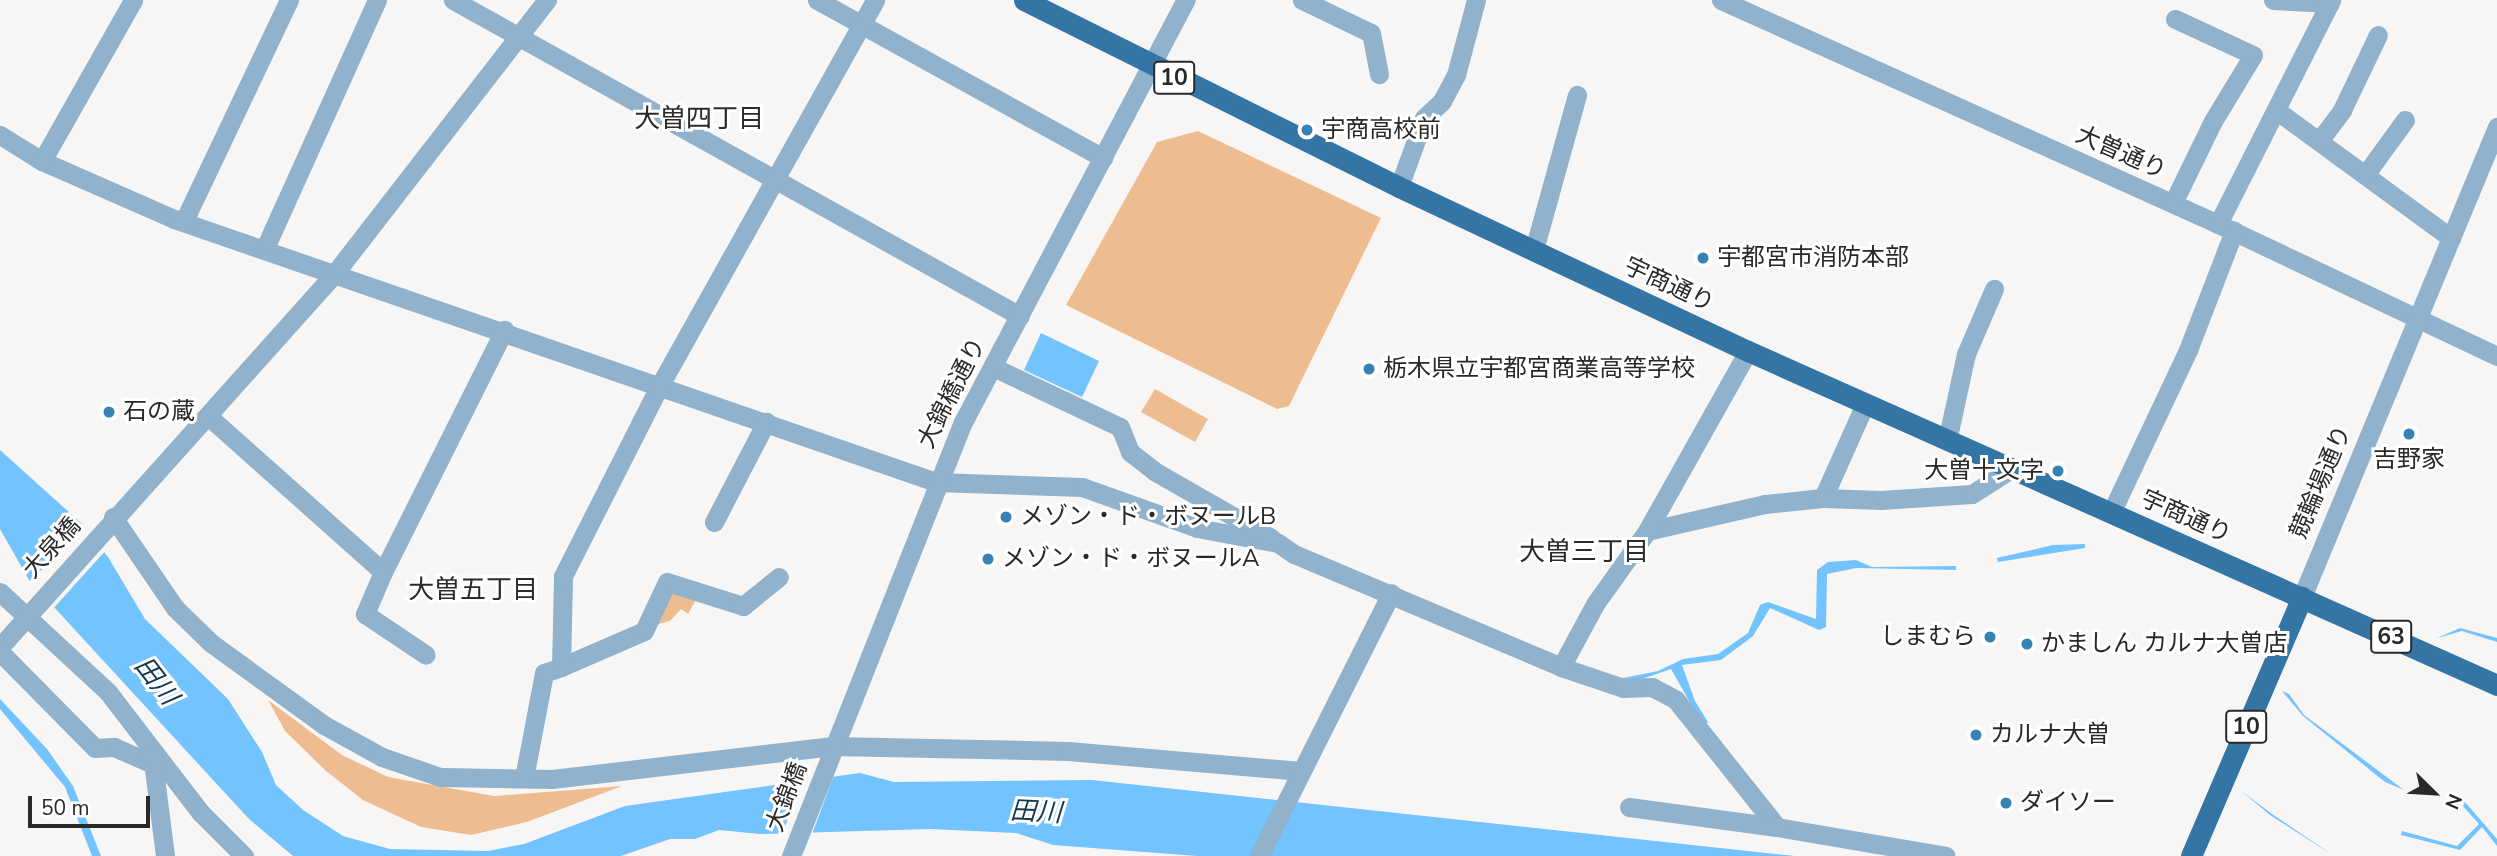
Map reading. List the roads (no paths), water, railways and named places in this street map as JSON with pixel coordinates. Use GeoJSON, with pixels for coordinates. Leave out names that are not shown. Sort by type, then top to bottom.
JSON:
{"type":"FeatureCollection","features":[{"type":"Feature","properties":{"kind":"main road","name":"宇商通り"},"geometry":{"type":"LineString","coordinates":[[1024,0],[1151,67],[1748,351],[2302,597]]}},
{"type":"Feature","properties":{"kind":"main road","name":"63"},"geometry":{"type":"LineString","coordinates":[[2302,597],[2497,685]]}},
{"type":"Feature","properties":{"kind":"main road","name":"競輪場通り"},"geometry":{"type":"LineString","coordinates":[[2191,856],[2302,597]]}},
{"type":"Feature","properties":{"kind":"street"},"geometry":{"type":"LineString","coordinates":[[42,161],[133,0]]}},
{"type":"Feature","properties":{"kind":"street"},"geometry":{"type":"LineString","coordinates":[[184,221],[289,0]]}},
{"type":"Feature","properties":{"kind":"street"},"geometry":{"type":"LineString","coordinates":[[265,248],[377,0]]}},
{"type":"Feature","properties":{"kind":"street"},"geometry":{"type":"LineString","coordinates":[[453,0],[1020,316]]}},
{"type":"Feature","properties":{"kind":"street","name":"大泉橋"},"geometry":{"type":"LineString","coordinates":[[0,649],[110,520],[208,416],[335,273],[547,0]]}},
{"type":"Feature","properties":{"kind":"street"},"geometry":{"type":"LineString","coordinates":[[817,0],[1103,158]]}},
{"type":"Feature","properties":{"kind":"street"},"geometry":{"type":"LineString","coordinates":[[561,667],[563,576],[660,385],[875,0]]}},
{"type":"Feature","properties":{"kind":"street","name":"大錦橋通り"},"geometry":{"type":"LineString","coordinates":[[831,751],[936,482],[993,367],[1186,0]]}},
{"type":"Feature","properties":{"kind":"street"},"geometry":{"type":"LineString","coordinates":[[1302,0],[1371,33],[1379,74]]}},
{"type":"Feature","properties":{"kind":"street"},"geometry":{"type":"LineString","coordinates":[[1399,187],[1424,118],[1442,101],[1456,75],[1476,0]]}},
{"type":"Feature","properties":{"kind":"street","name":"大曽通り"},"geometry":{"type":"LineString","coordinates":[[1721,0],[2226,228],[2497,356]]}},
{"type":"Feature","properties":{"kind":"street"},"geometry":{"type":"LineString","coordinates":[[2111,513],[2188,350],[2226,228],[2276,110],[2330,2],[2273,0]]}},
{"type":"Feature","properties":{"kind":"street"},"geometry":{"type":"LineString","coordinates":[[2173,204],[2213,121],[2253,55],[2175,19]]}},
{"type":"Feature","properties":{"kind":"street"},"geometry":{"type":"LineString","coordinates":[[2319,141],[2342,110],[2378,35]]}},
{"type":"Feature","properties":{"kind":"street"},"geometry":{"type":"LineString","coordinates":[[1534,250],[1577,95]]}},
{"type":"Feature","properties":{"kind":"street"},"geometry":{"type":"LineString","coordinates":[[2276,110],[2451,239]]}},
{"type":"Feature","properties":{"kind":"street"},"geometry":{"type":"LineString","coordinates":[[2365,175],[2405,120]]}},
{"type":"Feature","properties":{"kind":"street","name":"競輪場通り"},"geometry":{"type":"LineString","coordinates":[[2302,597],[2497,127]]}},
{"type":"Feature","properties":{"kind":"street"},"geometry":{"type":"LineString","coordinates":[[0,135],[42,161],[184,221],[936,482],[1082,487],[1197,528],[1278,543]]}},
{"type":"Feature","properties":{"kind":"street"},"geometry":{"type":"LineString","coordinates":[[1947,440],[1966,355],[1994,289]]}},
{"type":"Feature","properties":{"kind":"street"},"geometry":{"type":"LineString","coordinates":[[426,655],[365,614],[383,572],[504,330]]}},
{"type":"Feature","properties":{"kind":"street"},"geometry":{"type":"LineString","coordinates":[[1561,667],[1595,604],[1647,531],[1748,351]]}},
{"type":"Feature","properties":{"kind":"street"},"geometry":{"type":"LineString","coordinates":[[993,367],[1120,427],[1130,452],[1154,471],[1294,554],[1561,667],[1623,688],[1652,687],[1676,700],[1777,827]]}},
{"type":"Feature","properties":{"kind":"street"},"geometry":{"type":"LineString","coordinates":[[1823,498],[1865,404]]}},
{"type":"Feature","properties":{"kind":"street"},"geometry":{"type":"LineString","coordinates":[[208,416],[383,572]]}},
{"type":"Feature","properties":{"kind":"street"},"geometry":{"type":"LineString","coordinates":[[714,522],[766,422]]}},
{"type":"Feature","properties":{"kind":"street"},"geometry":{"type":"LineString","coordinates":[[1647,531],[1765,504],[1823,498],[1881,500],[1972,494],[2011,469]]}},
{"type":"Feature","properties":{"kind":"street"},"geometry":{"type":"LineString","coordinates":[[110,520],[175,608],[211,643],[324,725],[382,757],[440,776],[524,778],[636,771],[831,751],[1068,751],[1298,778]]}},
{"type":"Feature","properties":{"kind":"street"},"geometry":{"type":"LineString","coordinates":[[524,778],[544,673],[617,646],[644,631],[667,582],[743,606],[779,577]]}},
{"type":"Feature","properties":{"kind":"street"},"geometry":{"type":"LineString","coordinates":[[0,592],[30,611],[108,692],[152,758],[244,856]]}},
{"type":"Feature","properties":{"kind":"street"},"geometry":{"type":"LineString","coordinates":[[1259,856],[1391,593]]}},
{"type":"Feature","properties":{"kind":"street"},"geometry":{"type":"LineString","coordinates":[[0,649],[95,748],[114,747],[152,758]]}},
{"type":"Feature","properties":{"kind":"street","name":"大錦橋"},"geometry":{"type":"LineString","coordinates":[[791,856],[831,751]]}},
{"type":"Feature","properties":{"kind":"street"},"geometry":{"type":"LineString","coordinates":[[152,758],[165,856]]}},
{"type":"Feature","properties":{"kind":"street"},"geometry":{"type":"LineString","coordinates":[[1629,807],[1777,827],[1946,856]]}},
{"type":"Feature","properties":{"kind":"water"},"geometry":{"type":"Polygon","coordinates":[[[1041,333],[1099,361],[1082,397],[1024,370],[1041,333]]]}},
{"type":"Feature","properties":{"kind":"water","name":"田川"},"geometry":{"type":"Polygon","coordinates":[[[0,450],[80,522],[108,557],[145,619],[228,699],[262,752],[276,785],[303,810],[343,836],[390,849],[488,851],[524,844],[625,806],[860,773],[894,782],[1092,780],[1795,856],[1197,856],[1053,845],[1016,833],[930,829],[760,834],[719,830],[695,839],[670,839],[621,856],[293,856],[249,819],[29,580],[0,529],[0,450]]]}},
{"type":"Feature","properties":{"kind":"water"},"geometry":{"type":"Polygon","coordinates":[[[2085,544],[2085,548],[1998,562],[1997,558],[2053,545],[2085,544]]]}},
{"type":"Feature","properties":{"kind":"water"},"geometry":{"type":"Polygon","coordinates":[[[1856,560],[1872,567],[1956,566],[1956,570],[1856,568],[1827,574],[1826,627],[1819,630],[1770,608],[1753,636],[1721,660],[1682,665],[1695,701],[1708,722],[1704,727],[1671,669],[1642,679],[1618,679],[1658,671],[1683,659],[1718,654],[1748,633],[1760,605],[1768,602],[1816,619],[1817,570],[1828,562],[1856,560]]]}},
{"type":"Feature","properties":{"kind":"water"},"geometry":{"type":"Polygon","coordinates":[[[2460,628],[2497,638],[2497,642],[2462,631],[2437,638],[2460,628]]]}},
{"type":"Feature","properties":{"kind":"water"},"geometry":{"type":"Polygon","coordinates":[[[2282,691],[2289,694],[2304,715],[2404,790],[2385,782],[2303,716],[2282,691]]]}},
{"type":"Feature","properties":{"kind":"water"},"geometry":{"type":"Polygon","coordinates":[[[0,699],[47,749],[73,786],[101,856],[92,856],[65,787],[0,709],[0,699]]]}},
{"type":"Feature","properties":{"kind":"water"},"geometry":{"type":"Polygon","coordinates":[[[2240,790],[2272,814],[2334,856],[2270,815],[2240,790]]]}},
{"type":"Feature","properties":{"kind":"water"},"geometry":{"type":"Polygon","coordinates":[[[2465,802],[2497,839],[2497,846],[2482,827],[2460,850],[2401,835],[2402,831],[2457,846],[2479,824],[2463,806],[2465,802]]]}},
{"type":"Feature","properties":{"kind":"place","name":"宇商高校前"},"geometry":{"type":"Point","coordinates":[1307,130]}},
{"type":"Feature","properties":{"kind":"place","name":"宇都宮市消防本部"},"geometry":{"type":"Point","coordinates":[1703,258]}},
{"type":"Feature","properties":{"kind":"place","name":"栃木県立宇都宮商業高等学校"},"geometry":{"type":"Point","coordinates":[1369,369]}},
{"type":"Feature","properties":{"kind":"place","name":"石の蔵"},"geometry":{"type":"Point","coordinates":[109,412]}},
{"type":"Feature","properties":{"kind":"place","name":"吉野家"},"geometry":{"type":"Point","coordinates":[2409,434]}},
{"type":"Feature","properties":{"kind":"place","name":"大曽十文字"},"geometry":{"type":"Point","coordinates":[2058,471]}},
{"type":"Feature","properties":{"kind":"place","name":"メゾン・ド・ボヌールB"},"geometry":{"type":"Point","coordinates":[1006,517]}},
{"type":"Feature","properties":{"kind":"place","name":"メゾン・ド・ボヌールA"},"geometry":{"type":"Point","coordinates":[988,559]}},
{"type":"Feature","properties":{"kind":"place","name":"しまむら"},"geometry":{"type":"Point","coordinates":[1990,637]}},
{"type":"Feature","properties":{"kind":"place","name":"かましん カルナ大曽店"},"geometry":{"type":"Point","coordinates":[2027,644]}},
{"type":"Feature","properties":{"kind":"place","name":"カルナ大曽"},"geometry":{"type":"Point","coordinates":[1976,735]}},
{"type":"Feature","properties":{"kind":"place","name":"ダイソー"},"geometry":{"type":"Point","coordinates":[2006,803]}},
{"type":"Feature","properties":{"kind":"district","name":"大曽四丁目"},"geometry":{"type":"Point","coordinates":[699,119]}},
{"type":"Feature","properties":{"kind":"district","name":"大曽三丁目"},"geometry":{"type":"Point","coordinates":[1584,552]}},
{"type":"Feature","properties":{"kind":"district","name":"大曽五丁目"},"geometry":{"type":"Point","coordinates":[473,590]}}]}
